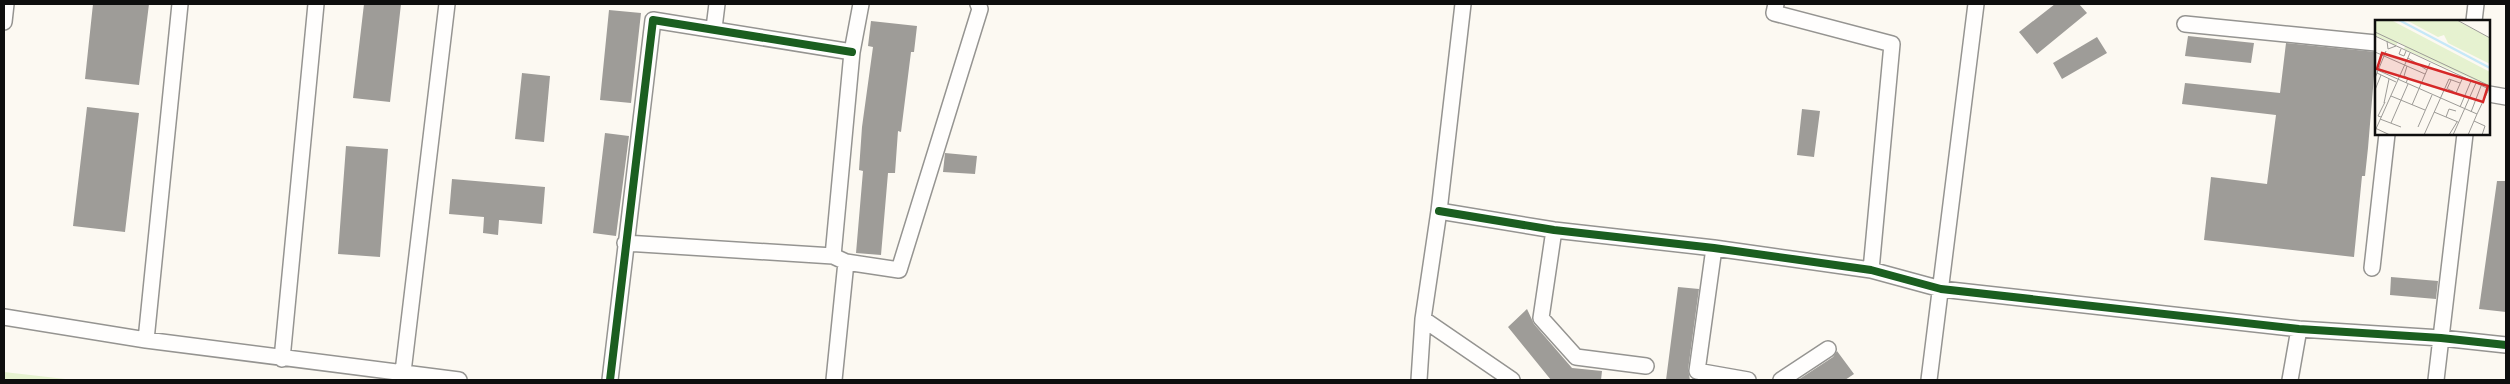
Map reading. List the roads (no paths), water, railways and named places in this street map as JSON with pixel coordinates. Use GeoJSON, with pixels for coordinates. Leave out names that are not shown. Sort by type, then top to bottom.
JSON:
{"type":"FeatureCollection","features":[{"type":"Feature","properties":{"kind":"street"},"geometry":{"type":"LineString","coordinates":[[4,22],[6,4]]}},
{"type":"Feature","properties":{"kind":"street"},"geometry":{"type":"LineString","coordinates":[[146,340],[180,4]]}},
{"type":"Feature","properties":{"kind":"street"},"geometry":{"type":"LineString","coordinates":[[282,359],[316,4]]}},
{"type":"Feature","properties":{"kind":"street"},"geometry":{"type":"LineString","coordinates":[[403,372],[447,4]]}},
{"type":"Feature","properties":{"kind":"street"},"geometry":{"type":"LineString","coordinates":[[714,28],[717,4]]}},
{"type":"Feature","properties":{"kind":"street"},"geometry":{"type":"LineString","coordinates":[[834,380],[839,259],[852,52],[861,4]]}},
{"type":"Feature","properties":{"kind":"street"},"geometry":{"type":"LineString","coordinates":[[626,243],[839,259],[899,270],[980,9],[978,4]]}},
{"type":"Feature","properties":{"kind":"street"},"geometry":{"type":"LineString","coordinates":[[1419,380],[1423,319],[1439,211],[1463,4]]}},
{"type":"Feature","properties":{"kind":"street"},"geometry":{"type":"LineString","coordinates":[[1776,4],[1774,13],[1892,44],[1871,270]]}},
{"type":"Feature","properties":{"kind":"street"},"geometry":{"type":"LineString","coordinates":[[1929,380],[1976,4]]}},
{"type":"Feature","properties":{"kind":"street"},"geometry":{"type":"LineString","coordinates":[[2474,20],[2476,4]]}},
{"type":"Feature","properties":{"kind":"street"},"geometry":{"type":"LineString","coordinates":[[610,380],[653,20],[714,28],[852,52]]}},
{"type":"Feature","properties":{"kind":"street"},"geometry":{"type":"LineString","coordinates":[[2185,24],[2375,43]]}},
{"type":"Feature","properties":{"kind":"street"},"geometry":{"type":"LineString","coordinates":[[2490,94],[2506,97]]}},
{"type":"Feature","properties":{"kind":"street"},"geometry":{"type":"LineString","coordinates":[[2372,268],[2387,135]]}},
{"type":"Feature","properties":{"kind":"street"},"geometry":{"type":"LineString","coordinates":[[2436,380],[2465,135]]}},
{"type":"Feature","properties":{"kind":"street"},"geometry":{"type":"LineString","coordinates":[[1439,211],[1554,230],[1714,248],[1871,270],[1941,290],[2299,329],[2441,338],[2506,345]]}},
{"type":"Feature","properties":{"kind":"street"},"geometry":{"type":"LineString","coordinates":[[1554,230],[1541,318],[1576,357],[1646,366]]}},
{"type":"Feature","properties":{"kind":"street"},"geometry":{"type":"LineString","coordinates":[[1714,248],[1697,371],[1748,380]]}},
{"type":"Feature","properties":{"kind":"street"},"geometry":{"type":"LineString","coordinates":[[4,317],[146,340],[282,359],[459,380]]}},
{"type":"Feature","properties":{"kind":"street"},"geometry":{"type":"LineString","coordinates":[[1423,319],[1512,380]]}},
{"type":"Feature","properties":{"kind":"street"},"geometry":{"type":"LineString","coordinates":[[2290,380],[2299,329]]}},
{"type":"Feature","properties":{"kind":"street"},"geometry":{"type":"LineString","coordinates":[[1781,380],[1828,349]]}}]}
